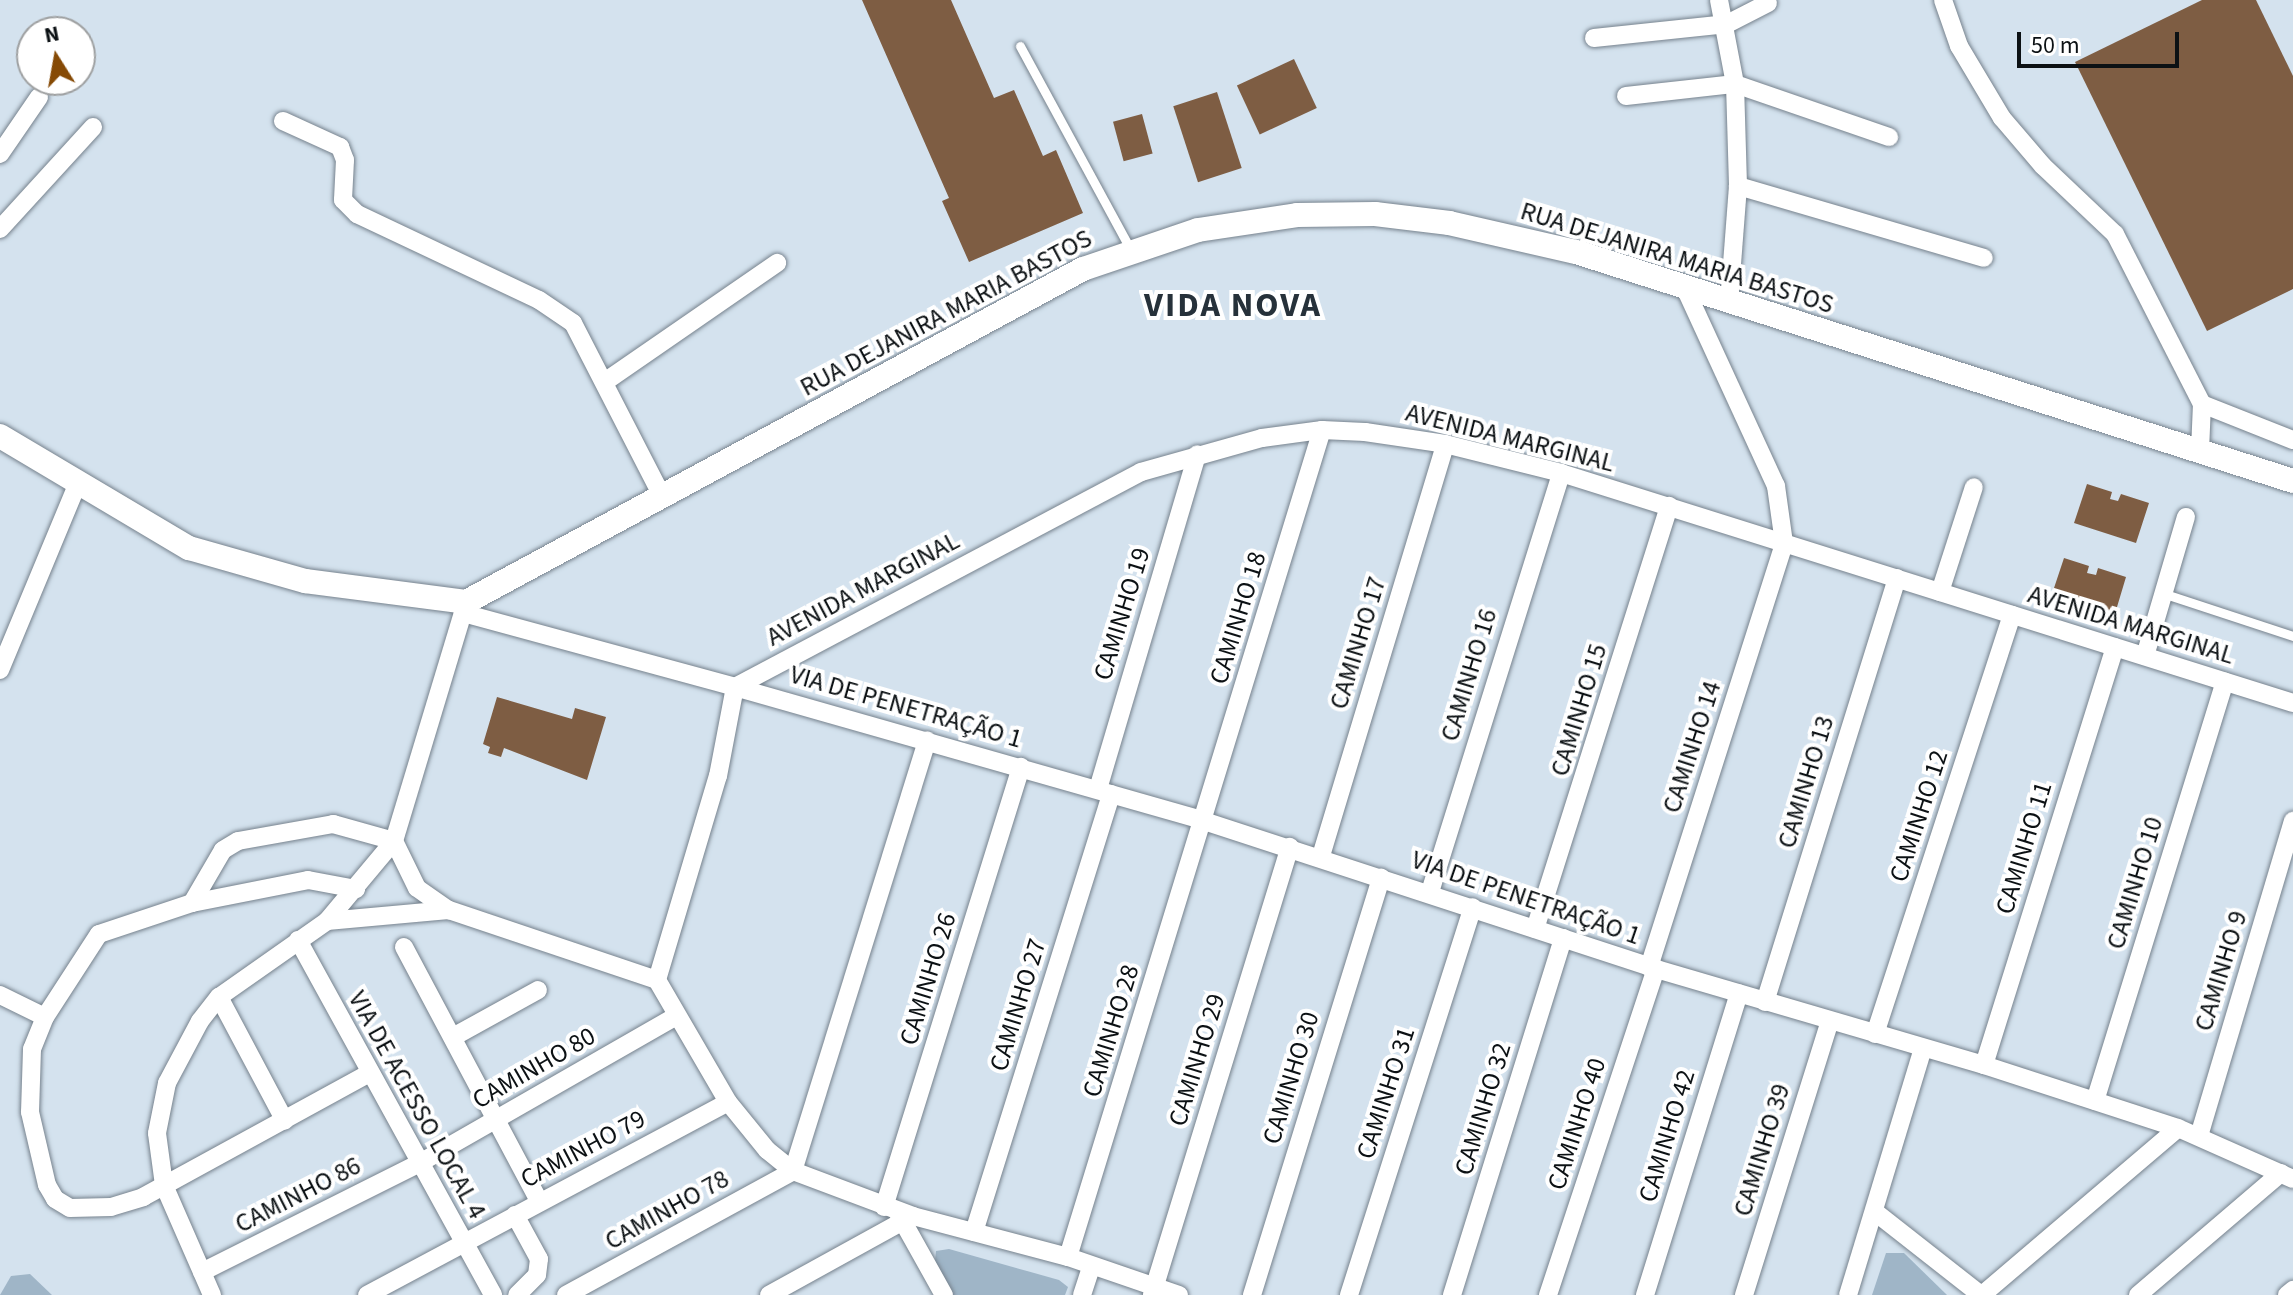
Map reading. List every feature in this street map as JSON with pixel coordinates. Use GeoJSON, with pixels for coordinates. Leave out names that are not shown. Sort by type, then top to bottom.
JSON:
{"type":"FeatureCollection","features":[{"type":"Feature","properties":{"kind":"main road","name":"RUA DEJANIRA MARIA BASTOS"},"geometry":{"type":"LineString","coordinates":[[465,607],[1016,302],[1130,249],[1198,230],[1297,215],[1375,214],[1522,238],[2293,481]]}},
{"type":"Feature","properties":{"kind":"main road"},"geometry":{"type":"LineString","coordinates":[[0,436],[77,485],[189,548],[240,566],[465,607]]}},
{"type":"Feature","properties":{"kind":"street"},"geometry":{"type":"LineString","coordinates":[[1719,0],[1727,24],[1735,84],[1738,186],[1729,303]]}},
{"type":"Feature","properties":{"kind":"street"},"geometry":{"type":"LineString","coordinates":[[1943,0],[1959,46],[2002,118],[2043,166],[2115,234],[2202,404],[2200,451]]}},
{"type":"Feature","properties":{"kind":"street"},"geometry":{"type":"LineString","coordinates":[[1594,38],[1727,24],[1768,3]]}},
{"type":"Feature","properties":{"kind":"street"},"geometry":{"type":"LineString","coordinates":[[1626,96],[1735,84],[1889,137]]}},
{"type":"Feature","properties":{"kind":"street"},"geometry":{"type":"LineString","coordinates":[[0,154],[39,97]]}},
{"type":"Feature","properties":{"kind":"street"},"geometry":{"type":"LineString","coordinates":[[283,121],[340,147],[348,207],[557,310],[582,333],[663,498]]}},
{"type":"Feature","properties":{"kind":"street"},"geometry":{"type":"LineString","coordinates":[[0,229],[93,127]]}},
{"type":"Feature","properties":{"kind":"street"},"geometry":{"type":"LineString","coordinates":[[1738,186],[1984,258]]}},
{"type":"Feature","properties":{"kind":"street"},"geometry":{"type":"LineString","coordinates":[[606,381],[777,263]]}},
{"type":"Feature","properties":{"kind":"street"},"geometry":{"type":"LineString","coordinates":[[1685,288],[1776,486],[1784,543]]}},
{"type":"Feature","properties":{"kind":"street"},"geometry":{"type":"LineString","coordinates":[[2202,404],[2288,434]]}},
{"type":"Feature","properties":{"kind":"street","name":"AVENIDA MARGINAL"},"geometry":{"type":"LineString","coordinates":[[735,687],[1141,472],[1197,454],[1322,430],[1445,444],[1561,473],[2293,703]]}},
{"type":"Feature","properties":{"kind":"street","name":"CAMINHO 18"},"geometry":{"type":"LineString","coordinates":[[1204,821],[1322,430]]}},
{"type":"Feature","properties":{"kind":"street","name":"CAMINHO 17"},"geometry":{"type":"LineString","coordinates":[[1321,856],[1445,444]]}},
{"type":"Feature","properties":{"kind":"street","name":"CAMINHO 19"},"geometry":{"type":"LineString","coordinates":[[1104,791],[1197,454]]}},
{"type":"Feature","properties":{"kind":"street","name":"CAMINHO 16"},"geometry":{"type":"LineString","coordinates":[[1430,892],[1561,473]]}},
{"type":"Feature","properties":{"kind":"street"},"geometry":{"type":"LineString","coordinates":[[0,670],[77,485]]}},
{"type":"Feature","properties":{"kind":"street"},"geometry":{"type":"LineString","coordinates":[[1940,592],[1974,487]]}},
{"type":"Feature","properties":{"kind":"street","name":"CAMINHO 15"},"geometry":{"type":"LineString","coordinates":[[1535,929],[1669,506]]}},
{"type":"Feature","properties":{"kind":"street"},"geometry":{"type":"LineString","coordinates":[[2145,656],[2186,517]]}},
{"type":"Feature","properties":{"kind":"street","name":"CAMINHO 14"},"geometry":{"type":"LineString","coordinates":[[1652,968],[1784,543]]}},
{"type":"Feature","properties":{"kind":"street","name":"CAMINHO 13"},"geometry":{"type":"LineString","coordinates":[[1765,1002],[1897,578]]}},
{"type":"Feature","properties":{"kind":"street"},"geometry":{"type":"LineString","coordinates":[[212,1295],[164,1185],[157,1133],[167,1083],[200,1021],[219,997],[327,921],[394,841],[465,607],[735,687],[718,776],[657,980]]}},
{"type":"Feature","properties":{"kind":"street","name":"CAMINHO 12"},"geometry":{"type":"LineString","coordinates":[[1875,1034],[2012,615]]}},
{"type":"Feature","properties":{"kind":"street","name":"CAMINHO 11"},"geometry":{"type":"LineString","coordinates":[[1984,1065],[2115,647]]}},
{"type":"Feature","properties":{"kind":"street","name":"CAMINHO 10"},"geometry":{"type":"LineString","coordinates":[[2095,1101],[2225,682]]}},
{"type":"Feature","properties":{"kind":"street","name":"VIA DE PENETRAÇÃO 1"},"geometry":{"type":"LineString","coordinates":[[735,687],[1321,856],[1652,968],[1984,1065],[2178,1128],[2287,1176]]}},
{"type":"Feature","properties":{"kind":"street"},"geometry":{"type":"LineString","coordinates":[[793,1171],[927,740]]}},
{"type":"Feature","properties":{"kind":"street","name":"CAMINHO 26"},"geometry":{"type":"LineString","coordinates":[[895,1213],[1021,767]]}},
{"type":"Feature","properties":{"kind":"street","name":"CAMINHO 27"},"geometry":{"type":"LineString","coordinates":[[974,1232],[1104,791]]}},
{"type":"Feature","properties":{"kind":"street","name":"CAMINHO 28"},"geometry":{"type":"LineString","coordinates":[[1068,1257],[1204,821]]}},
{"type":"Feature","properties":{"kind":"street","name":"CAMINHO 9"},"geometry":{"type":"LineString","coordinates":[[2199,1136],[2293,821]]}},
{"type":"Feature","properties":{"kind":"street"},"geometry":{"type":"LineString","coordinates":[[192,903],[203,893],[223,850],[247,838],[333,824],[394,841],[417,888],[449,910],[657,980],[728,1102],[767,1150],[793,1171],[895,1213],[1068,1257],[1153,1291],[1179,1295]]}},
{"type":"Feature","properties":{"kind":"street","name":"CAMINHO 29"},"geometry":{"type":"LineString","coordinates":[[1153,1291],[1290,847]]}},
{"type":"Feature","properties":{"kind":"street","name":"CAMINHO 30"},"geometry":{"type":"LineString","coordinates":[[1252,1295],[1381,877]]}},
{"type":"Feature","properties":{"kind":"street"},"geometry":{"type":"LineString","coordinates":[[356,889],[308,880],[192,903],[99,934],[45,1017],[32,1049],[29,1094],[47,1185],[55,1199],[70,1208],[111,1207],[164,1185],[368,1074]]}},
{"type":"Feature","properties":{"kind":"street","name":"CAMINHO 31"},"geometry":{"type":"LineString","coordinates":[[1349,1295],[1473,907]]}},
{"type":"Feature","properties":{"kind":"street"},"geometry":{"type":"LineString","coordinates":[[327,921],[449,910]]}},
{"type":"Feature","properties":{"kind":"street","name":"CAMINHO 32"},"geometry":{"type":"LineString","coordinates":[[1452,1295],[1563,938]]}},
{"type":"Feature","properties":{"kind":"street","name":"VIA DE ACESSO LOCAL 4"},"geometry":{"type":"LineString","coordinates":[[298,940],[368,1074],[493,1295]]}},
{"type":"Feature","properties":{"kind":"street"},"geometry":{"type":"LineString","coordinates":[[404,947],[539,1201]]}},
{"type":"Feature","properties":{"kind":"street","name":"CAMINHO 40"},"geometry":{"type":"LineString","coordinates":[[1548,1295],[1652,968]]}},
{"type":"Feature","properties":{"kind":"street"},"geometry":{"type":"LineString","coordinates":[[453,1037],[538,990]]}},
{"type":"Feature","properties":{"kind":"street","name":"CAMINHO 42"},"geometry":{"type":"LineString","coordinates":[[1645,1295],[1739,993]]}},
{"type":"Feature","properties":{"kind":"street"},"geometry":{"type":"LineString","coordinates":[[0,995],[45,1017]]}},
{"type":"Feature","properties":{"kind":"street"},"geometry":{"type":"LineString","coordinates":[[219,997],[285,1121]]}},
{"type":"Feature","properties":{"kind":"street","name":"CAMINHO 80"},"geometry":{"type":"LineString","coordinates":[[418,1164],[676,1016]]}},
{"type":"Feature","properties":{"kind":"street","name":"CAMINHO 39"},"geometry":{"type":"LineString","coordinates":[[1744,1295],[1830,1021]]}},
{"type":"Feature","properties":{"kind":"street"},"geometry":{"type":"LineString","coordinates":[[1848,1295],[1923,1048]]}},
{"type":"Feature","properties":{"kind":"street","name":"CAMINHO 79"},"geometry":{"type":"LineString","coordinates":[[367,1295],[728,1102]]}},
{"type":"Feature","properties":{"kind":"street"},"geometry":{"type":"LineString","coordinates":[[1875,1212],[1982,1295],[2178,1128]]}},
{"type":"Feature","properties":{"kind":"street","name":"CAMINHO 86"},"geometry":{"type":"LineString","coordinates":[[202,1272],[418,1164]]}},
{"type":"Feature","properties":{"kind":"street","name":"CAMINHO 78"},"geometry":{"type":"LineString","coordinates":[[566,1295],[793,1171]]}},
{"type":"Feature","properties":{"kind":"street"},"geometry":{"type":"LineString","coordinates":[[2138,1295],[2287,1176]]}},
{"type":"Feature","properties":{"kind":"street"},"geometry":{"type":"LineString","coordinates":[[769,1295],[895,1213]]}},
{"type":"Feature","properties":{"kind":"street"},"geometry":{"type":"LineString","coordinates":[[895,1213],[944,1295]]}},
{"type":"Feature","properties":{"kind":"street"},"geometry":{"type":"LineString","coordinates":[[515,1215],[539,1259],[537,1275],[517,1295]]}},
{"type":"Feature","properties":{"kind":"street"},"geometry":{"type":"LineString","coordinates":[[1082,1295],[1091,1267]]}},
{"type":"Feature","properties":{"kind":"street"},"geometry":{"type":"LineString","coordinates":[[2287,1295],[2293,1290]]}},
{"type":"Feature","properties":{"kind":"lane"},"geometry":{"type":"LineString","coordinates":[[1020,46],[1130,249]]}},
{"type":"Feature","properties":{"kind":"lane"},"geometry":{"type":"LineString","coordinates":[[2165,594],[2293,636]]}},
{"type":"Feature","properties":{"kind":"shaded area"},"geometry":{"type":"Polygon","coordinates":[[[949,1249],[1059,1280],[1068,1287],[1065,1295],[953,1295],[935,1261],[936,1251],[949,1249]]]}},
{"type":"Feature","properties":{"kind":"shaded area"},"geometry":{"type":"Polygon","coordinates":[[[1886,1253],[1904,1253],[1947,1295],[1872,1295],[1886,1253]]]}},
{"type":"Feature","properties":{"kind":"shaded area"},"geometry":{"type":"Polygon","coordinates":[[[30,1274],[52,1295],[0,1295],[11,1276],[30,1274]]]}},
{"type":"Feature","properties":{"kind":"building"},"geometry":{"type":"Polygon","coordinates":[[[862,0],[951,0],[994,98],[1014,90],[1043,156],[1056,150],[1083,213],[969,262],[942,201],[949,198],[862,0]]]}},
{"type":"Feature","properties":{"kind":"building"},"geometry":{"type":"Polygon","coordinates":[[[2202,0],[2256,0],[2293,76],[2293,289],[2207,331],[2075,62],[2202,0]]]}},
{"type":"Feature","properties":{"kind":"building"},"geometry":{"type":"Polygon","coordinates":[[[1294,59],[1317,108],[1260,135],[1237,86],[1294,59]]]}},
{"type":"Feature","properties":{"kind":"building"},"geometry":{"type":"Polygon","coordinates":[[[1217,92],[1242,168],[1198,182],[1173,106],[1217,92]]]}},
{"type":"Feature","properties":{"kind":"building"},"geometry":{"type":"Polygon","coordinates":[[[1142,114],[1153,154],[1124,161],[1113,122],[1142,114]]]}},
{"type":"Feature","properties":{"kind":"building"},"geometry":{"type":"Polygon","coordinates":[[[2087,484],[2112,492],[2110,499],[2118,501],[2121,494],[2149,503],[2136,543],[2074,523],[2087,484]]]}},
{"type":"Feature","properties":{"kind":"building"},"geometry":{"type":"Polygon","coordinates":[[[2064,558],[2089,566],[2087,573],[2096,575],[2098,568],[2126,577],[2114,617],[2051,597],[2064,558]]]}},
{"type":"Feature","properties":{"kind":"building"},"geometry":{"type":"Polygon","coordinates":[[[497,697],[572,719],[575,708],[606,717],[587,780],[504,748],[501,757],[488,753],[490,747],[483,744],[497,697]]]}},
{"type":"Feature","properties":{"kind":"district","name":"VIDA NOVA"},"geometry":{"type":"Point","coordinates":[1233,306]}}]}
